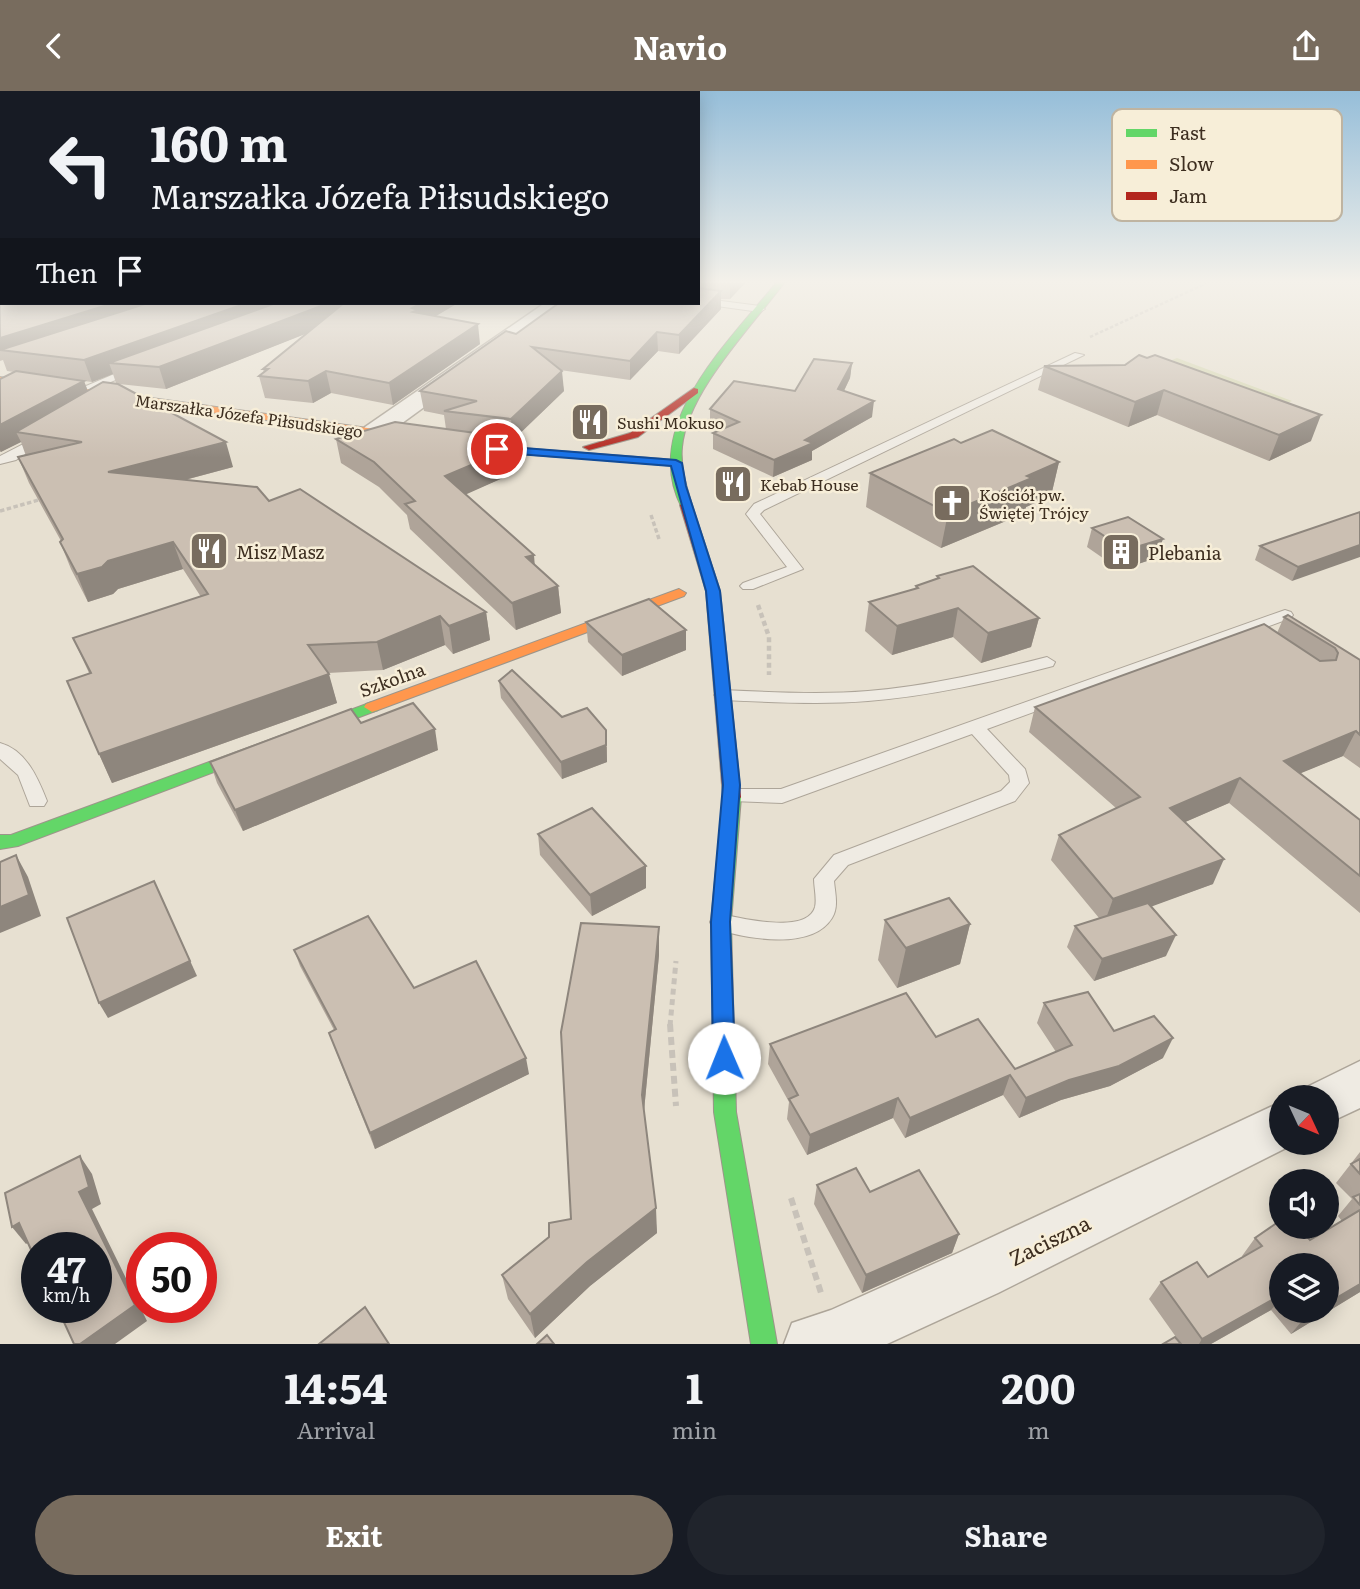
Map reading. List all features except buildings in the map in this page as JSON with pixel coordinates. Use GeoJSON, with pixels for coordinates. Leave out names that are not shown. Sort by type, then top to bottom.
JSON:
{"type":"FeatureCollection","features":[{"type":"Feature","properties":{"kind":"street"},"geometry":{"type":"LineString","coordinates":[[374,432],[503,341]]}},
{"type":"Feature","properties":{"kind":"street"},"geometry":{"type":"LineString","coordinates":[[735,341],[704,383],[684,419],[676,444],[676,463],[680,486],[713,591],[732,794],[720,922],[725,1112],[764,1344]]}},
{"type":"Feature","properties":{"kind":"street","name":"Marszałka Józefa Piłsudskiego"},"geometry":{"type":"LineString","coordinates":[[0,380],[78,392],[106,400],[497,449],[676,463]]}},
{"type":"Feature","properties":{"kind":"street","name":"Marszałka Józefa Piłsudskiego"},"geometry":{"type":"LineString","coordinates":[[497,449],[585,448],[625,440],[644,432],[704,383]]}},
{"type":"Feature","properties":{"kind":"street","name":"Szkolna"},"geometry":{"type":"LineString","coordinates":[[0,842],[12,841],[679,593]]}},
{"type":"Feature","properties":{"kind":"street"},"geometry":{"type":"LineString","coordinates":[[1339,1095],[1360,1083]]}},
{"type":"Feature","properties":{"kind":"street","name":"Zaciszna"},"geometry":{"type":"LineString","coordinates":[[813,1344],[835,1338],[978,1273],[1269,1131]]}},
{"type":"Feature","properties":{"kind":"lane"},"geometry":{"type":"LineString","coordinates":[[748,586],[796,569],[753,514],[759,507],[1066,366],[1079,355]]}},
{"type":"Feature","properties":{"kind":"lane"},"geometry":{"type":"LineString","coordinates":[[78,392],[145,365]]}},
{"type":"Feature","properties":{"kind":"lane"},"geometry":{"type":"LineString","coordinates":[[8,396],[29,384]]}},
{"type":"Feature","properties":{"kind":"lane"},"geometry":{"type":"LineString","coordinates":[[0,460],[12,457],[56,431]]}},
{"type":"Feature","properties":{"kind":"lane"},"geometry":{"type":"LineString","coordinates":[[732,794],[782,796],[1285,615]]}},
{"type":"Feature","properties":{"kind":"lane"},"geometry":{"type":"LineString","coordinates":[[1243,630],[1264,644]]}},
{"type":"Feature","properties":{"kind":"lane"},"geometry":{"type":"LineString","coordinates":[[723,695],[865,697],[919,691],[989,678],[1047,661]]}},
{"type":"Feature","properties":{"kind":"lane"},"geometry":{"type":"LineString","coordinates":[[720,922],[760,930],[797,932],[823,915],[826,905],[824,879],[841,860],[1008,796],[1020,783],[1018,773],[1009,759],[975,727]]}},
{"type":"Feature","properties":{"kind":"lane"},"geometry":{"type":"LineString","coordinates":[[0,749],[26,772],[37,801]]}},
{"type":"Feature","properties":{"kind":"path"},"geometry":{"type":"LineString","coordinates":[[1079,355],[1080,341]]}},
{"type":"Feature","properties":{"kind":"path"},"geometry":{"type":"LineString","coordinates":[[0,511],[50,497]]}},
{"type":"Feature","properties":{"kind":"green space"},"geometry":{"type":"Polygon","coordinates":[[[1177,358],[1292,401],[1270,410],[1172,360],[1177,358]]]}},
{"type":"Feature","properties":{"kind":"traffic: fast"},"geometry":{"type":"LineString","coordinates":[[686,505],[679,482],[677,441],[684,420],[706,378],[734,341]]}},
{"type":"Feature","properties":{"kind":"traffic: fast"},"geometry":{"type":"LineString","coordinates":[[0,842],[12,841],[372,707]]}},
{"type":"Feature","properties":{"kind":"traffic: fast"},"geometry":{"type":"LineString","coordinates":[[732,797],[721,922],[725,1112],[764,1344]]}},
{"type":"Feature","properties":{"kind":"traffic: slow"},"geometry":{"type":"LineString","coordinates":[[0,380],[497,449],[559,454]]}},
{"type":"Feature","properties":{"kind":"traffic: slow"},"geometry":{"type":"LineString","coordinates":[[372,707],[679,593]]}},
{"type":"Feature","properties":{"kind":"traffic: jam"},"geometry":{"type":"LineString","coordinates":[[589,447],[634,435],[694,391]]}},
{"type":"Feature","properties":{"kind":"traffic: jam"},"geometry":{"type":"LineString","coordinates":[[559,454],[676,463]]}},
{"type":"Feature","properties":{"kind":"traffic: jam"},"geometry":{"type":"LineString","coordinates":[[686,505],[713,591],[732,797]]}},
{"type":"Feature","properties":{"kind":"place","name":"Sushi Mokuso"},"geometry":{"type":"Point","coordinates":[590,422]}},
{"type":"Feature","properties":{"kind":"place","name":"Kebab House"},"geometry":{"type":"Point","coordinates":[733,484]}},
{"type":"Feature","properties":{"kind":"place","name":"Kościół pw. Świętej Trójcy"},"geometry":{"type":"Point","coordinates":[952,503]}},
{"type":"Feature","properties":{"kind":"place","name":"Misz Masz"},"geometry":{"type":"Point","coordinates":[209,551]}},
{"type":"Feature","properties":{"kind":"place","name":"Plebania"},"geometry":{"type":"Point","coordinates":[1121,552]}},
{"type":"Feature","properties":{"kind":"route"},"geometry":{"type":"LineString","coordinates":[[497,449],[676,463],[680,486],[713,591],[732,785],[720,922],[724,1058]]}}]}
